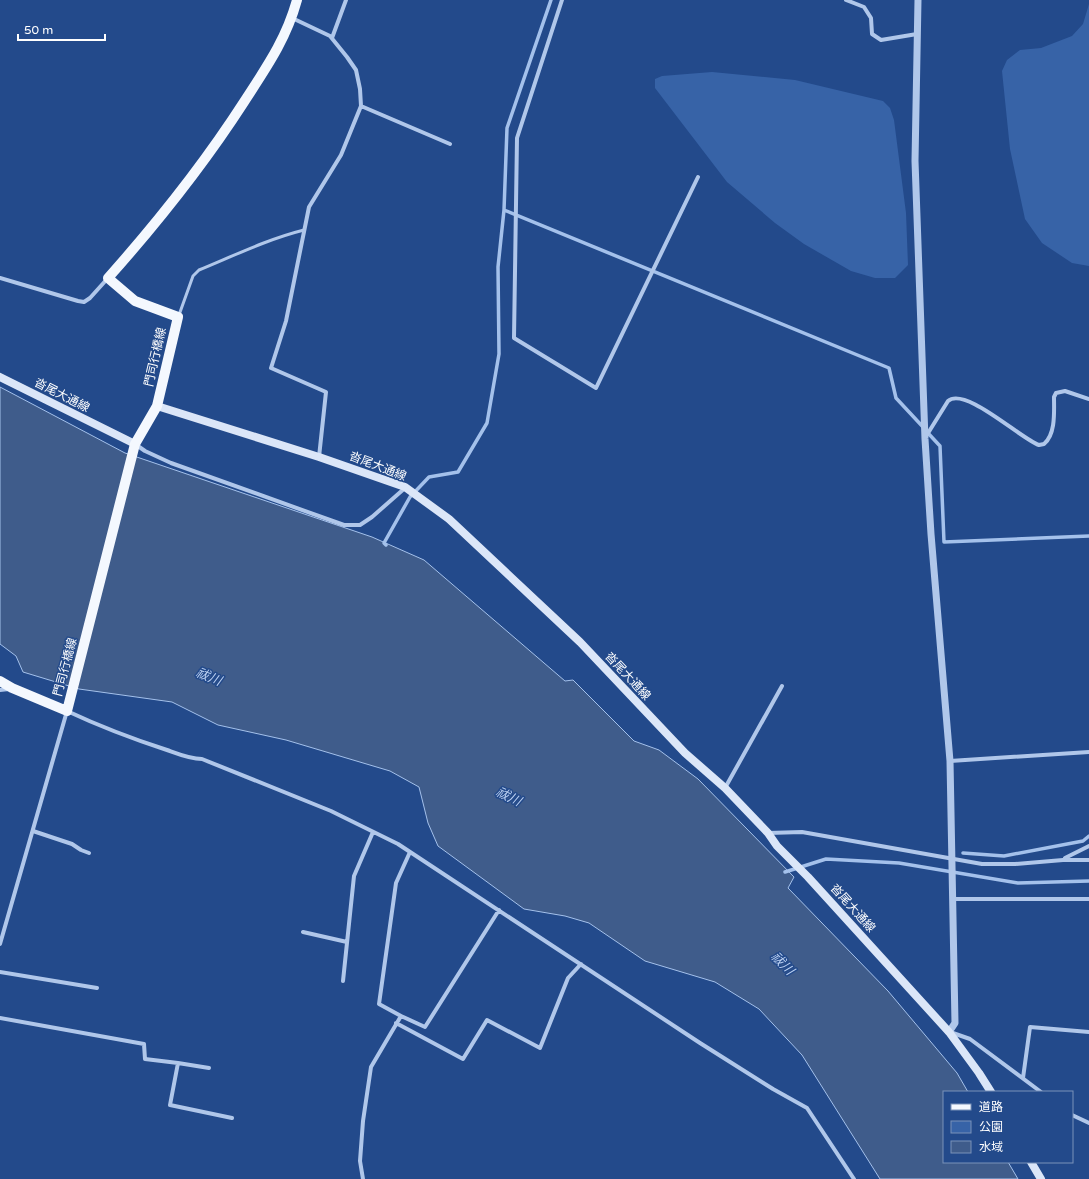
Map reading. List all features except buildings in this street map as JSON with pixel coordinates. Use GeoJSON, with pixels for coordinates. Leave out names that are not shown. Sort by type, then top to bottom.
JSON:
{"type":"FeatureCollection","features":[{"type":"Feature","properties":{"kind":"main road"},"geometry":{"type":"LineString","coordinates":[[108,278],[164,212],[225,132],[280,47],[292,18],[297,0]]}},
{"type":"Feature","properties":{"kind":"main road","name":"門司行橋線"},"geometry":{"type":"LineString","coordinates":[[0,681],[12,688],[54,704],[67,711],[135,447],[157,406],[178,317],[135,301],[108,278]]}},
{"type":"Feature","properties":{"kind":"main road","name":"沓尾大通線"},"geometry":{"type":"LineString","coordinates":[[0,377],[135,447]]}},
{"type":"Feature","properties":{"kind":"main road","name":"沓尾大通線"},"geometry":{"type":"LineString","coordinates":[[157,406],[319,457],[405,488],[449,519],[580,642],[685,752],[725,788],[768,833],[777,846],[808,877],[949,1032],[990,1091]]}},
{"type":"Feature","properties":{"kind":"main road"},"geometry":{"type":"LineString","coordinates":[[1032,1163],[1041,1179]]}},
{"type":"Feature","properties":{"kind":"street"},"geometry":{"type":"LineString","coordinates":[[332,38],[346,0]]}},
{"type":"Feature","properties":{"kind":"street"},"geometry":{"type":"LineString","coordinates":[[562,0],[517,138],[514,338],[596,388],[698,177]]}},
{"type":"Feature","properties":{"kind":"street"},"geometry":{"type":"LineString","coordinates":[[846,0],[864,7],[870,18],[872,34],[881,40],[917,34]]}},
{"type":"Feature","properties":{"kind":"street"},"geometry":{"type":"LineString","coordinates":[[918,0],[915,161],[925,439],[950,760],[955,1023],[949,1032],[970,1038],[1040,1091]]}},
{"type":"Feature","properties":{"kind":"street"},"geometry":{"type":"LineString","coordinates":[[292,18],[332,38],[348,57],[356,70],[360,89],[361,106],[341,155],[309,207],[286,321],[271,368],[326,392],[319,457]]}},
{"type":"Feature","properties":{"kind":"street"},"geometry":{"type":"LineString","coordinates":[[361,106],[450,144]]}},
{"type":"Feature","properties":{"kind":"street"},"geometry":{"type":"LineString","coordinates":[[0,278],[84,302],[90,298],[108,278]]}},
{"type":"Feature","properties":{"kind":"street"},"geometry":{"type":"LineString","coordinates":[[925,439],[948,401],[952,398],[958,397],[997,417],[1038,445],[1044,444],[1050,437],[1053,427],[1054,397],[1056,393],[1059,391],[1065,391],[1089,399]]}},
{"type":"Feature","properties":{"kind":"street"},"geometry":{"type":"LineString","coordinates":[[135,447],[171,463],[344,525],[360,525],[372,517],[405,488]]}},
{"type":"Feature","properties":{"kind":"street"},"geometry":{"type":"LineString","coordinates":[[725,788],[782,686]]}},
{"type":"Feature","properties":{"kind":"street"},"geometry":{"type":"LineString","coordinates":[[0,690],[12,688]]}},
{"type":"Feature","properties":{"kind":"street"},"geometry":{"type":"LineString","coordinates":[[0,944],[67,711],[91,722],[159,748],[195,759],[202,759],[331,811],[398,844],[700,1044],[807,1108],[854,1179]]}},
{"type":"Feature","properties":{"kind":"street"},"geometry":{"type":"LineString","coordinates":[[950,760],[1089,752]]}},
{"type":"Feature","properties":{"kind":"street"},"geometry":{"type":"LineString","coordinates":[[33,831],[72,844],[89,853]]}},
{"type":"Feature","properties":{"kind":"street"},"geometry":{"type":"LineString","coordinates":[[343,981],[354,876],[373,832]]}},
{"type":"Feature","properties":{"kind":"street"},"geometry":{"type":"LineString","coordinates":[[768,833],[802,832],[952,862],[1015,864],[1063,860],[1089,860]]}},
{"type":"Feature","properties":{"kind":"street"},"geometry":{"type":"LineString","coordinates":[[1063,860],[1089,846]]}},
{"type":"Feature","properties":{"kind":"street"},"geometry":{"type":"LineString","coordinates":[[410,852],[396,883],[379,1004],[425,1027],[499,910]]}},
{"type":"Feature","properties":{"kind":"street"},"geometry":{"type":"LineString","coordinates":[[953,897],[1089,899]]}},
{"type":"Feature","properties":{"kind":"street"},"geometry":{"type":"LineString","coordinates":[[303,932],[347,942]]}},
{"type":"Feature","properties":{"kind":"street"},"geometry":{"type":"LineString","coordinates":[[396,1023],[462,1059],[487,1020],[540,1048],[568,978],[581,964]]}},
{"type":"Feature","properties":{"kind":"street"},"geometry":{"type":"LineString","coordinates":[[0,972],[97,988]]}},
{"type":"Feature","properties":{"kind":"street"},"geometry":{"type":"LineString","coordinates":[[363,1179],[360,1161],[362,1121],[371,1067],[401,1016]]}},
{"type":"Feature","properties":{"kind":"street"},"geometry":{"type":"LineString","coordinates":[[0,1018],[144,1044],[145,1059],[209,1068]]}},
{"type":"Feature","properties":{"kind":"street"},"geometry":{"type":"LineString","coordinates":[[1023,1078],[1030,1028],[1089,1032]]}},
{"type":"Feature","properties":{"kind":"street"},"geometry":{"type":"LineString","coordinates":[[178,1063],[170,1105],[232,1118]]}},
{"type":"Feature","properties":{"kind":"street"},"geometry":{"type":"LineString","coordinates":[[1073,1116],[1089,1124]]}},
{"type":"Feature","properties":{"kind":"lane"},"geometry":{"type":"LineString","coordinates":[[178,317],[193,276],[199,270],[290,233],[304,230]]}},
{"type":"Feature","properties":{"kind":"green space"},"geometry":{"type":"Polygon","coordinates":[[[1089,4],[1089,266],[1072,263],[1042,243],[1025,219],[1010,149],[1002,71],[1007,60],[1020,50],[1041,48],[1072,36],[1083,24],[1089,4]]]}},
{"type":"Feature","properties":{"kind":"green space"},"geometry":{"type":"Polygon","coordinates":[[[712,72],[795,80],[883,101],[890,108],[894,120],[906,213],[908,265],[895,278],[875,278],[851,271],[804,244],[775,223],[727,182],[655,88],[655,79],[662,76],[712,72]]]}},
{"type":"Feature","properties":{"kind":"water","name":"祓川"},"geometry":{"type":"Polygon","coordinates":[[[0,387],[125,453],[372,537],[424,560],[565,681],[573,680],[634,741],[659,750],[698,779],[794,877],[788,888],[888,991],[957,1073],[967,1091],[943,1091],[943,1163],[1009,1163],[1018,1179],[880,1179],[802,1055],[759,1009],[715,982],[645,961],[589,923],[565,916],[524,909],[438,846],[428,823],[419,787],[390,771],[286,740],[218,725],[172,702],[79,689],[23,672],[16,656],[0,644],[0,387]]]}},
{"type":"Feature","properties":{"kind":"waterway"},"geometry":{"type":"LineString","coordinates":[[386,545],[384,543],[410,497],[429,477],[458,472],[487,423],[499,354],[498,267],[504,210],[507,128],[551,0]]}},
{"type":"Feature","properties":{"kind":"waterway"},"geometry":{"type":"LineString","coordinates":[[504,210],[889,368],[896,398],[923,427]]}},
{"type":"Feature","properties":{"kind":"waterway"},"geometry":{"type":"LineString","coordinates":[[927,432],[940,446],[944,542],[1089,536]]}},
{"type":"Feature","properties":{"kind":"waterway"},"geometry":{"type":"LineString","coordinates":[[963,853],[1004,856],[1083,841],[1089,836]]}},
{"type":"Feature","properties":{"kind":"waterway"},"geometry":{"type":"LineString","coordinates":[[785,872],[826,859],[899,863],[1018,883],[1089,881]]}}]}
